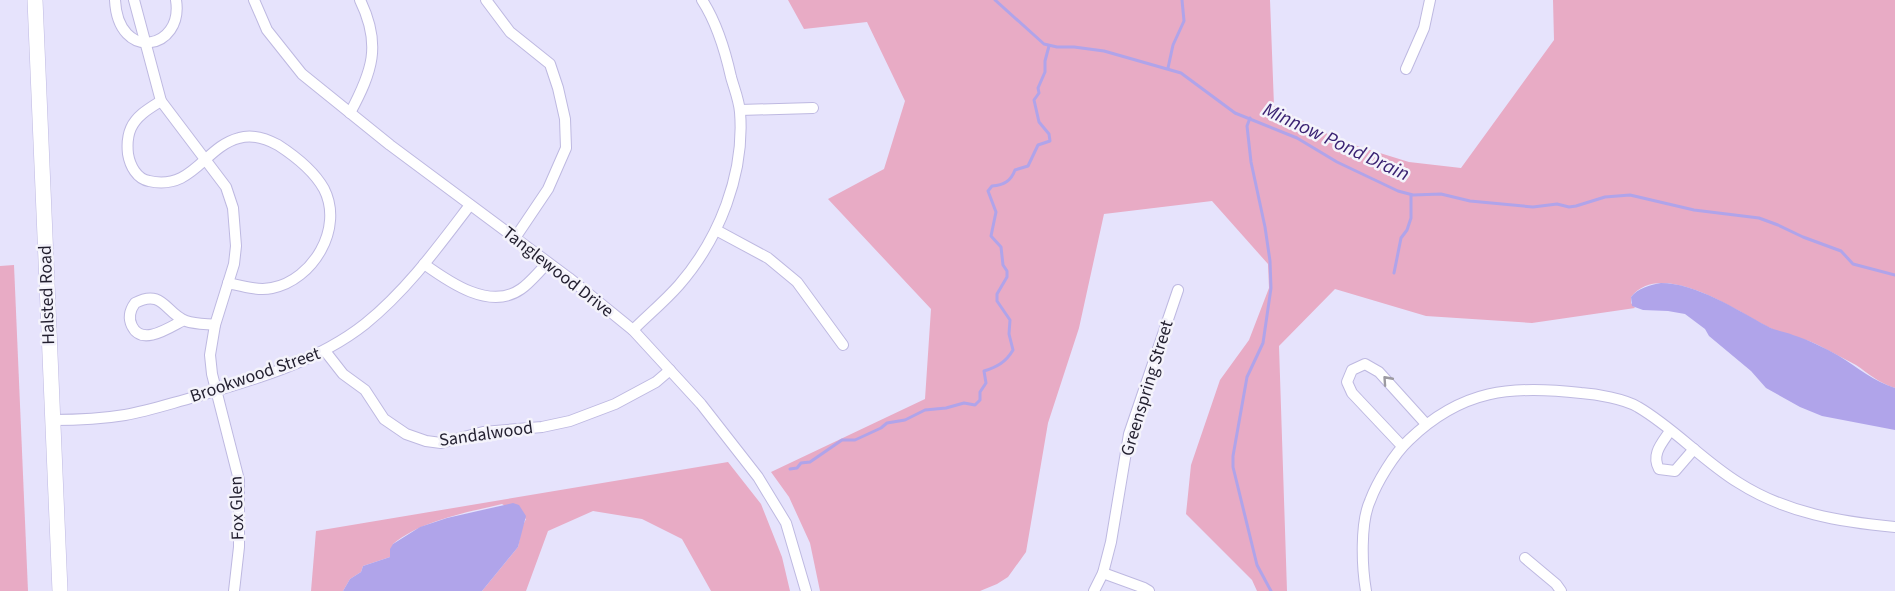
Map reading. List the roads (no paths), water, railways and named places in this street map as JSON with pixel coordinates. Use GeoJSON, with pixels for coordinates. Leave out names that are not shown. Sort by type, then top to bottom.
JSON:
{"type":"FeatureCollection","features":[{"type":"Feature","properties":{"kind":"street","name":"Halsted Road"},"geometry":{"type":"LineString","coordinates":[[35,0],[60,591]]}},
{"type":"Feature","properties":{"kind":"street"},"geometry":{"type":"LineString","coordinates":[[115,0],[116,11],[123,30],[131,39],[146,43],[162,38],[171,29],[177,19],[176,0]]}},
{"type":"Feature","properties":{"kind":"street"},"geometry":{"type":"LineString","coordinates":[[134,0],[161,101],[206,159]]}},
{"type":"Feature","properties":{"kind":"street","name":"Tanglewood Drive"},"geometry":{"type":"LineString","coordinates":[[254,0],[267,30],[303,74],[350,113],[633,330],[701,404],[764,486],[786,523],[806,591]]}},
{"type":"Feature","properties":{"kind":"street"},"geometry":{"type":"LineString","coordinates":[[350,113],[366,83],[372,64],[372,42],[366,12],[360,0]]}},
{"type":"Feature","properties":{"kind":"street"},"geometry":{"type":"LineString","coordinates":[[486,0],[510,32],[550,64],[565,119],[566,148],[548,189],[515,238]]}},
{"type":"Feature","properties":{"kind":"street"},"geometry":{"type":"LineString","coordinates":[[633,330],[678,285],[698,260],[716,230],[731,190],[740,140],[740,110],[724,47],[702,0]]}},
{"type":"Feature","properties":{"kind":"street"},"geometry":{"type":"LineString","coordinates":[[1406,69],[1424,28],[1430,0]]}},
{"type":"Feature","properties":{"kind":"street"},"geometry":{"type":"LineString","coordinates":[[161,101],[143,113],[129,132],[127,142],[129,163],[145,181],[175,182],[191,173],[231,141],[242,137],[265,139],[301,162],[323,187],[328,201],[327,240],[317,256],[297,278],[271,289],[257,289],[228,283]]}},
{"type":"Feature","properties":{"kind":"street"},"geometry":{"type":"LineString","coordinates":[[740,110],[813,108]]}},
{"type":"Feature","properties":{"kind":"street","name":"Fox Glen"},"geometry":{"type":"LineString","coordinates":[[206,159],[226,187],[233,208],[236,246],[234,264],[215,325],[210,355],[216,390],[239,480],[239,547],[234,591]]}},
{"type":"Feature","properties":{"kind":"street","name":"Brookwood Street"},"geometry":{"type":"LineString","coordinates":[[52,420],[125,415],[216,390],[325,351],[364,325],[393,299],[424,264],[470,205]]}},
{"type":"Feature","properties":{"kind":"street"},"geometry":{"type":"LineString","coordinates":[[716,230],[768,258],[797,282],[843,345]]}},
{"type":"Feature","properties":{"kind":"street"},"geometry":{"type":"LineString","coordinates":[[424,264],[452,284],[476,293],[496,297],[521,289],[548,263]]}},
{"type":"Feature","properties":{"kind":"street","name":"Greenspring Street"},"geometry":{"type":"LineString","coordinates":[[1094,591],[1103,573],[1111,542],[1129,434],[1178,290]]}},
{"type":"Feature","properties":{"kind":"street"},"geometry":{"type":"LineString","coordinates":[[184,320],[151,335],[143,335],[134,330],[130,323],[130,316],[135,303],[151,298],[159,301],[184,320],[215,325]]}},
{"type":"Feature","properties":{"kind":"street","name":"Sandalwood"},"geometry":{"type":"LineString","coordinates":[[325,351],[343,374],[365,390],[384,419],[406,434],[441,443],[483,432],[542,427],[570,421],[615,404],[656,382],[670,370]]}},
{"type":"Feature","properties":{"kind":"street"},"geometry":{"type":"LineString","coordinates":[[1402,446],[1352,393],[1347,382],[1352,370],[1365,364],[1379,372],[1426,424]]}},
{"type":"Feature","properties":{"kind":"street"},"geometry":{"type":"LineString","coordinates":[[1366,591],[1364,529],[1369,502],[1402,446],[1426,424],[1466,401],[1514,389],[1548,389],[1591,394],[1636,405],[1740,484],[1790,508],[1837,520],[1895,527]]}},
{"type":"Feature","properties":{"kind":"street"},"geometry":{"type":"LineString","coordinates":[[1670,431],[1655,457],[1659,469],[1675,471],[1694,449]]}},
{"type":"Feature","properties":{"kind":"street"},"geometry":{"type":"LineString","coordinates":[[1525,558],[1561,591]]}},
{"type":"Feature","properties":{"kind":"street"},"geometry":{"type":"LineString","coordinates":[[1103,573],[1149,591]]}},
{"type":"Feature","properties":{"kind":"waterway","name":"Minnow Pond Drain"},"geometry":{"type":"LineString","coordinates":[[995,0],[1044,44],[1104,51],[1181,73],[1235,113],[1297,138],[1337,162],[1398,191],[1413,195],[1441,194],[1470,201],[1533,207],[1557,204],[1569,207],[1605,197],[1630,195],[1694,210],[1759,218],[1841,251],[1853,264],[1895,275]]}},
{"type":"Feature","properties":{"kind":"waterway"},"geometry":{"type":"LineString","coordinates":[[1168,68],[1173,45],[1184,21],[1182,0]]}},
{"type":"Feature","properties":{"kind":"waterway"},"geometry":{"type":"LineString","coordinates":[[790,469],[797,468],[801,463],[810,462],[842,440],[855,440],[887,423],[905,420],[925,410],[964,403],[975,405],[980,400],[980,392],[986,383],[984,371],[1001,364],[1013,350],[1009,334],[1010,320],[997,301],[997,294],[1007,277],[1007,271],[1003,265],[1001,247],[991,236],[996,212],[988,191],[992,186],[1007,182],[1015,170],[1028,166],[1038,145],[1050,141],[1049,134],[1039,122],[1034,100],[1039,93],[1038,88],[1045,72],[1049,46]]}},
{"type":"Feature","properties":{"kind":"waterway"},"geometry":{"type":"LineString","coordinates":[[1250,118],[1247,126],[1251,162],[1265,227],[1271,288],[1263,343],[1247,377],[1233,467],[1257,565],[1271,591]]}},
{"type":"Feature","properties":{"kind":"waterway"},"geometry":{"type":"LineString","coordinates":[[1394,273],[1401,238],[1411,218],[1411,195]]}}]}
